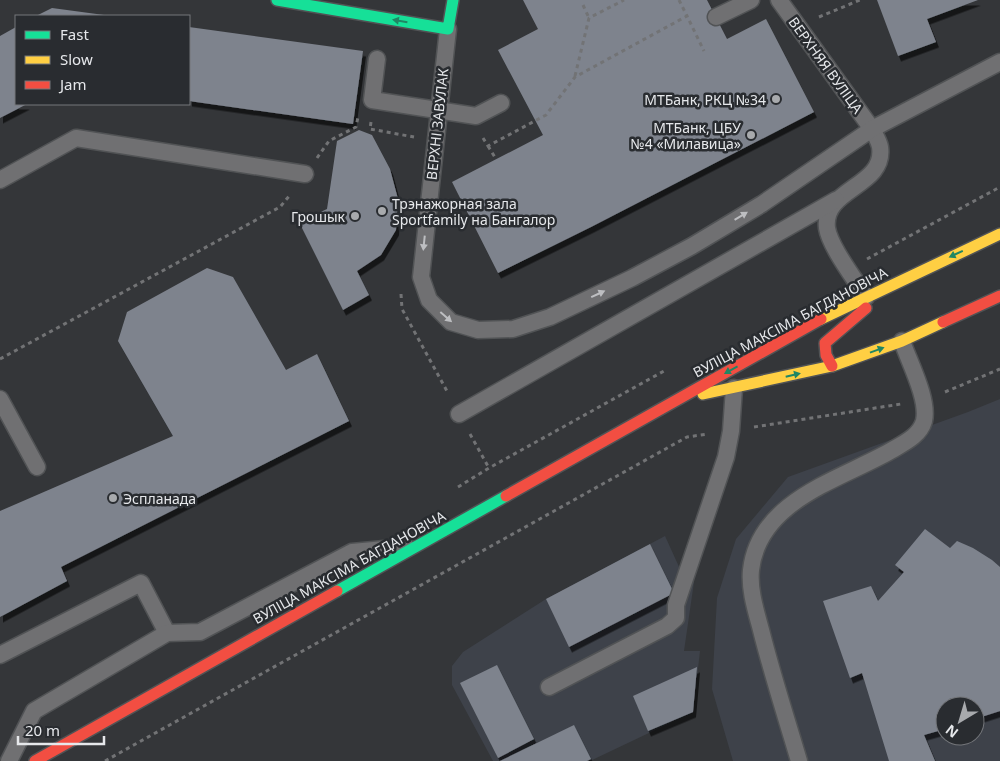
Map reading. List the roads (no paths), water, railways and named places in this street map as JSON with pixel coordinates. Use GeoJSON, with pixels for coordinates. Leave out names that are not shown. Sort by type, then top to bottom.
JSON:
{"type":"FeatureCollection","features":[{"type":"Feature","properties":{"kind":"main road"},"geometry":{"type":"LineString","coordinates":[[277,0],[448,29]]}},
{"type":"Feature","properties":{"kind":"main road","name":"ВЕРХНІ ЗАВУЛАК"},"geometry":{"type":"LineString","coordinates":[[448,29],[453,0]]}},
{"type":"Feature","properties":{"kind":"main road","name":"ВУЛІЦА МАКСІМА БАГДАНОВІЧА"},"geometry":{"type":"LineString","coordinates":[[35,761],[824,317],[1000,234]]}},
{"type":"Feature","properties":{"kind":"main road"},"geometry":{"type":"LineString","coordinates":[[832,366],[826,354],[825,343],[899,281]]}},
{"type":"Feature","properties":{"kind":"main road","name":"ВУЛІЦА МАКСІМА БАГДАНОВІЧА"},"geometry":{"type":"LineString","coordinates":[[677,400],[832,366],[902,341],[1000,296]]}},
{"type":"Feature","properties":{"kind":"lane"},"geometry":{"type":"LineString","coordinates":[[716,17],[751,0]]}},
{"type":"Feature","properties":{"kind":"lane","name":"ВЕРХНЯЯ ВУЛІЦА"},"geometry":{"type":"LineString","coordinates":[[459,414],[836,200],[861,184],[875,169],[879,159],[880,147],[872,130],[779,0]]}},
{"type":"Feature","properties":{"kind":"lane","name":"ВЕРХНІ ЗАВУЛАК"},"geometry":{"type":"LineString","coordinates":[[448,29],[421,277],[429,300],[451,322],[478,330],[513,329],[550,317],[632,278],[692,246],[762,204],[872,130]]}},
{"type":"Feature","properties":{"kind":"lane"},"geometry":{"type":"LineString","coordinates":[[377,59],[372,100],[476,116],[501,103]]}},
{"type":"Feature","properties":{"kind":"lane"},"geometry":{"type":"LineString","coordinates":[[872,130],[1000,62]]}},
{"type":"Feature","properties":{"kind":"lane"},"geometry":{"type":"LineString","coordinates":[[0,180],[76,138],[305,174]]}},
{"type":"Feature","properties":{"kind":"lane"},"geometry":{"type":"LineString","coordinates":[[836,200],[827,215],[827,230],[834,248],[866,297]]}},
{"type":"Feature","properties":{"kind":"lane"},"geometry":{"type":"LineString","coordinates":[[799,761],[766,651],[752,592],[751,570],[758,546],[772,522],[794,501],[839,476],[879,458],[913,438],[924,421],[923,400],[902,341]]}},
{"type":"Feature","properties":{"kind":"lane"},"geometry":{"type":"LineString","coordinates":[[549,687],[666,626],[676,618],[676,605],[726,457],[734,388]]}},
{"type":"Feature","properties":{"kind":"lane"},"geometry":{"type":"LineString","coordinates":[[0,399],[37,467]]}},
{"type":"Feature","properties":{"kind":"lane"},"geometry":{"type":"LineString","coordinates":[[9,761],[34,711],[167,634],[200,632],[352,552],[418,545]]}},
{"type":"Feature","properties":{"kind":"lane"},"geometry":{"type":"LineString","coordinates":[[0,655],[140,583],[167,634]]}},
{"type":"Feature","properties":{"kind":"place","name":"МТБанк, РКЦ №34"},"geometry":{"type":"Point","coordinates":[776,99]}},
{"type":"Feature","properties":{"kind":"place","name":"МТБанк, ЦБУ №4 «Милавица»"},"geometry":{"type":"Point","coordinates":[751,135]}},
{"type":"Feature","properties":{"kind":"place","name":"Трэнажорная зала Sportfamily на Бангалор"},"geometry":{"type":"Point","coordinates":[382,211]}},
{"type":"Feature","properties":{"kind":"place","name":"Грошык"},"geometry":{"type":"Point","coordinates":[355,216]}},
{"type":"Feature","properties":{"kind":"place","name":"Эспланада"},"geometry":{"type":"Point","coordinates":[113,498]}}]}
